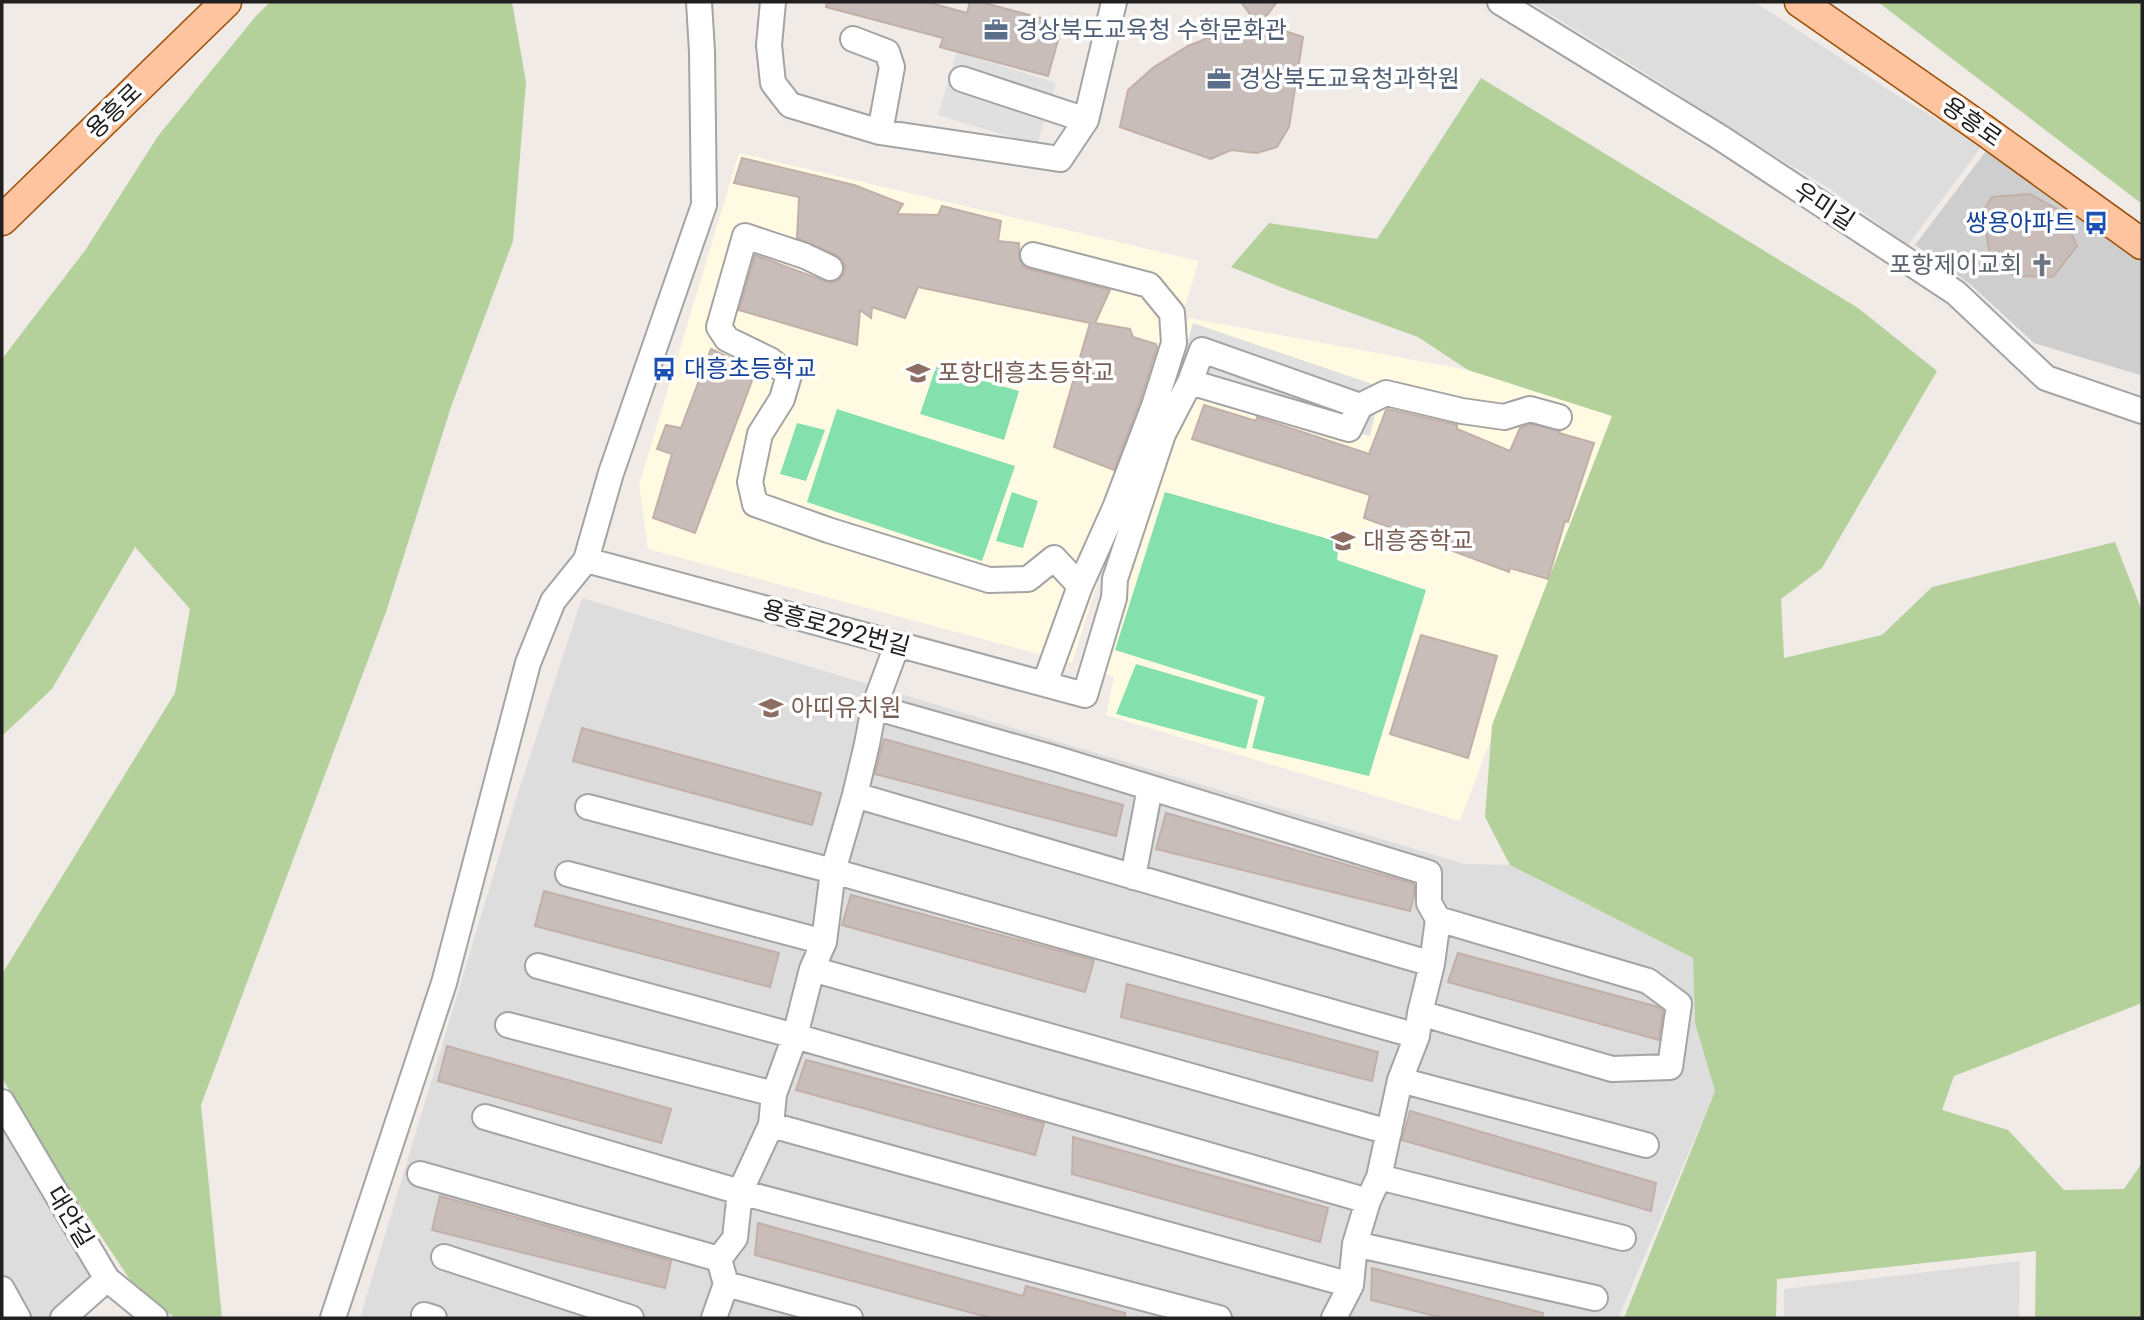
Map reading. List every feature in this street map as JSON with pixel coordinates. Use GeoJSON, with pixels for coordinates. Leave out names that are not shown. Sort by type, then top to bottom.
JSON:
{"type":"FeatureCollection","features":[{"type":"Feature","properties":{"kind":"main road","name":"용흥로"},"geometry":{"type":"LineString","coordinates":[[2,222],[226,2]]}},
{"type":"Feature","properties":{"kind":"main road","name":"용흥로"},"geometry":{"type":"LineString","coordinates":[[1800,2],[2142,244]]}},
{"type":"Feature","properties":{"kind":"street"},"geometry":{"type":"LineString","coordinates":[[332,1318],[444,983],[528,663],[553,600],[586,560],[611,473],[704,205],[699,2]]}},
{"type":"Feature","properties":{"kind":"street"},"geometry":{"type":"LineString","coordinates":[[773,2],[769,45],[773,83],[790,105],[880,132],[1060,159],[1086,120],[1114,2]]}},
{"type":"Feature","properties":{"kind":"street","name":"우미길"},"geometry":{"type":"LineString","coordinates":[[1500,2],[1721,138],[1956,293],[2046,378],[2142,411]]}},
{"type":"Feature","properties":{"kind":"street"},"geometry":{"type":"LineString","coordinates":[[853,39],[887,52],[892,67],[880,132]]}},
{"type":"Feature","properties":{"kind":"street"},"geometry":{"type":"LineString","coordinates":[[962,79],[1086,120]]}},
{"type":"Feature","properties":{"kind":"street"},"geometry":{"type":"LineString","coordinates":[[830,268],[805,256],[745,236],[719,327],[727,340],[770,359],[789,375],[782,399],[760,435],[750,482],[755,504],[828,530],[989,580],[1028,579],[1054,558],[1080,586]]}},
{"type":"Feature","properties":{"kind":"street"},"geometry":{"type":"LineString","coordinates":[[1033,255],[1149,285],[1172,313],[1174,343],[1154,406],[1115,508],[1080,586],[1045,683]]}},
{"type":"Feature","properties":{"kind":"street"},"geometry":{"type":"LineString","coordinates":[[1360,406],[1202,350],[1190,382],[1349,429],[1360,406],[1386,393],[1494,416],[1504,417],[1530,409],[1559,417]]}},
{"type":"Feature","properties":{"kind":"street","name":"용흥로292번길"},"geometry":{"type":"LineString","coordinates":[[586,560],[1086,695],[1114,598],[1115,579],[1163,434],[1190,382]]}},
{"type":"Feature","properties":{"kind":"street"},"geometry":{"type":"LineString","coordinates":[[719,1259],[735,1238],[740,1192],[771,1125],[774,1094],[795,1037],[811,969],[824,942],[833,871],[855,795],[874,707],[897,645]]}},
{"type":"Feature","properties":{"kind":"street"},"geometry":{"type":"LineString","coordinates":[[874,707],[1057,759],[1429,873],[1429,903],[1438,919],[1419,1025],[1400,1080],[1379,1177],[1368,1201],[1355,1244],[1351,1285],[1334,1318]]}},
{"type":"Feature","properties":{"kind":"street"},"geometry":{"type":"LineString","coordinates":[[1133,877],[1150,788]]}},
{"type":"Feature","properties":{"kind":"street"},"geometry":{"type":"LineString","coordinates":[[855,795],[1432,964]]}},
{"type":"Feature","properties":{"kind":"street"},"geometry":{"type":"LineString","coordinates":[[588,807],[1419,1025],[1612,1069],[1670,1067],[1679,1004],[1647,981],[1438,919]]}},
{"type":"Feature","properties":{"kind":"street"},"geometry":{"type":"LineString","coordinates":[[568,874],[824,942]]}},
{"type":"Feature","properties":{"kind":"street"},"geometry":{"type":"LineString","coordinates":[[538,966],[1368,1201]]}},
{"type":"Feature","properties":{"kind":"street"},"geometry":{"type":"LineString","coordinates":[[811,969],[1389,1132]]}},
{"type":"Feature","properties":{"kind":"street"},"geometry":{"type":"LineString","coordinates":[[508,1025],[774,1094]]}},
{"type":"Feature","properties":{"kind":"street"},"geometry":{"type":"LineString","coordinates":[[1400,1080],[1646,1145]]}},
{"type":"Feature","properties":{"kind":"street","name":"대안길"},"geometry":{"type":"LineString","coordinates":[[2,1102],[107,1279],[155,1318]]}},
{"type":"Feature","properties":{"kind":"street"},"geometry":{"type":"LineString","coordinates":[[485,1117],[740,1192],[1219,1318]]}},
{"type":"Feature","properties":{"kind":"street"},"geometry":{"type":"LineString","coordinates":[[771,1125],[1351,1285]]}},
{"type":"Feature","properties":{"kind":"street"},"geometry":{"type":"LineString","coordinates":[[420,1174],[719,1259]]}},
{"type":"Feature","properties":{"kind":"street"},"geometry":{"type":"LineString","coordinates":[[1379,1177],[1623,1238]]}},
{"type":"Feature","properties":{"kind":"street"},"geometry":{"type":"LineString","coordinates":[[1355,1244],[1595,1297]]}},
{"type":"Feature","properties":{"kind":"street"},"geometry":{"type":"LineString","coordinates":[[444,1257],[631,1318]]}},
{"type":"Feature","properties":{"kind":"street"},"geometry":{"type":"LineString","coordinates":[[714,1318],[726,1284],[719,1259]]}},
{"type":"Feature","properties":{"kind":"street"},"geometry":{"type":"LineString","coordinates":[[63,1318],[107,1279]]}},
{"type":"Feature","properties":{"kind":"street"},"geometry":{"type":"LineString","coordinates":[[726,1284],[850,1318]]}},
{"type":"Feature","properties":{"kind":"street"},"geometry":{"type":"LineString","coordinates":[[2,1289],[18,1318]]}},
{"type":"Feature","properties":{"kind":"shaded area"},"geometry":{"type":"Polygon","coordinates":[[[1530,2],[1755,2],[1895,94],[1982,146],[1908,245],[1829,188],[1732,131],[1658,81],[1530,2]]]}},
{"type":"Feature","properties":{"kind":"shaded area"},"geometry":{"type":"Polygon","coordinates":[[[957,52],[1056,83],[1037,145],[938,115],[957,52]]]}},
{"type":"Feature","properties":{"kind":"shaded area","name":"포항제이교회"},"geometry":{"type":"Polygon","coordinates":[[[1986,151],[2142,244],[2140,375],[2034,343],[1971,285],[1915,245],[1986,151]]]}},
{"type":"Feature","properties":{"kind":"shaded area","name":"포항대흥초등학교"},"geometry":{"type":"Polygon","coordinates":[[[739,153],[1199,261],[1072,663],[648,549],[639,485],[739,153]]]}},
{"type":"Feature","properties":{"kind":"shaded area","name":"대흥중학교"},"geometry":{"type":"Polygon","coordinates":[[[1189,318],[1468,370],[1612,415],[1460,821],[1106,715],[1114,677],[1083,666],[1189,318]]]}},
{"type":"Feature","properties":{"kind":"shaded area"},"geometry":{"type":"Polygon","coordinates":[[[1193,323],[1381,387],[1370,436],[1174,386],[1193,323]]]}},
{"type":"Feature","properties":{"kind":"shaded area"},"geometry":{"type":"Polygon","coordinates":[[[582,598],[1464,864],[1510,865],[1693,958],[1695,1023],[1715,1091],[1618,1318],[360,1318],[517,796],[582,598]]]}},
{"type":"Feature","properties":{"kind":"shaded area"},"geometry":{"type":"Polygon","coordinates":[[[2,1127],[95,1279],[52,1318],[2,1318],[2,1127]]]}},
{"type":"Feature","properties":{"kind":"shaded area"},"geometry":{"type":"Polygon","coordinates":[[[2020,1261],[2019,1318],[1784,1318],[1784,1289],[2020,1261]]]}},
{"type":"Feature","properties":{"kind":"green space"},"geometry":{"type":"Polygon","coordinates":[[[270,2],[512,2],[526,82],[513,241],[451,407],[386,612],[201,1105],[222,1318],[175,1318],[137,1290],[52,1163],[2,1078],[2,974],[175,693],[190,609],[135,547],[52,689],[2,736],[2,359],[86,249],[158,136],[270,2]]]}},
{"type":"Feature","properties":{"kind":"green space"},"geometry":{"type":"Polygon","coordinates":[[[1878,2],[2142,2],[2142,204],[1878,2]]]}},
{"type":"Feature","properties":{"kind":"green space"},"geometry":{"type":"Polygon","coordinates":[[[1481,78],[1858,308],[1937,371],[1822,568],[1781,599],[1784,658],[1882,635],[1932,587],[2115,542],[2142,611],[2142,1003],[1954,1076],[1942,1110],[2008,1130],[2064,1190],[2124,1189],[2142,1163],[2142,1318],[2035,1318],[2036,1251],[1777,1279],[1776,1318],[1624,1318],[1715,1091],[1695,1023],[1693,958],[1510,865],[1485,817],[1492,725],[1612,416],[1468,370],[1418,337],[1231,267],[1269,223],[1377,239],[1481,78]]]}},
{"type":"Feature","properties":{"kind":"green space"},"geometry":{"type":"Polygon","coordinates":[[[936,367],[1019,391],[1004,440],[920,414],[936,367]]]}},
{"type":"Feature","properties":{"kind":"green space"},"geometry":{"type":"Polygon","coordinates":[[[837,409],[1015,466],[982,561],[807,502],[837,409]]]}},
{"type":"Feature","properties":{"kind":"green space"},"geometry":{"type":"Polygon","coordinates":[[[797,423],[825,430],[806,481],[780,474],[797,423]]]}},
{"type":"Feature","properties":{"kind":"green space"},"geometry":{"type":"Polygon","coordinates":[[[1012,492],[1038,501],[1023,548],[996,541],[1012,492]]]}},
{"type":"Feature","properties":{"kind":"green space"},"geometry":{"type":"Polygon","coordinates":[[[1165,492],[1339,542],[1337,560],[1426,590],[1369,776],[1252,748],[1265,697],[1115,650],[1165,492]]]}},
{"type":"Feature","properties":{"kind":"green space"},"geometry":{"type":"Polygon","coordinates":[[[1136,664],[1258,700],[1246,749],[1116,714],[1136,664]]]}},
{"type":"Feature","properties":{"kind":"building"},"geometry":{"type":"Polygon","coordinates":[[[827,2],[927,2],[967,13],[970,2],[981,2],[1048,20],[1046,29],[1060,33],[1048,76],[940,47],[943,38],[826,7],[827,2]]]}},
{"type":"Feature","properties":{"kind":"building","name":"경상북도교육청과학원"},"geometry":{"type":"Polygon","coordinates":[[[1241,2],[1277,2],[1261,23],[1303,37],[1289,127],[1277,147],[1257,153],[1231,150],[1211,159],[1120,127],[1128,90],[1154,67],[1188,46],[1213,36],[1237,33],[1250,19],[1254,20],[1241,2]]]}},
{"type":"Feature","properties":{"kind":"building"},"geometry":{"type":"Polygon","coordinates":[[[742,158],[854,185],[903,204],[897,214],[938,215],[942,206],[1001,221],[998,241],[1019,243],[1019,258],[1023,266],[1110,290],[1095,323],[1130,329],[1133,337],[1156,344],[1157,347],[1114,470],[1054,447],[1090,323],[918,287],[905,318],[872,307],[871,318],[860,310],[857,345],[739,310],[755,255],[830,283],[839,280],[845,268],[843,260],[836,255],[797,238],[799,197],[734,183],[742,158]]]}},
{"type":"Feature","properties":{"kind":"building"},"geometry":{"type":"Polygon","coordinates":[[[2030,194],[2062,212],[2077,246],[2053,277],[2019,276],[1992,269],[1983,211],[1992,197],[2030,194]]]}},
{"type":"Feature","properties":{"kind":"building"},"geometry":{"type":"Polygon","coordinates":[[[711,349],[756,370],[695,533],[653,518],[672,454],[657,449],[666,425],[681,428],[711,349]]]}},
{"type":"Feature","properties":{"kind":"building"},"geometry":{"type":"Polygon","coordinates":[[[1204,405],[1256,421],[1257,417],[1369,454],[1388,409],[1457,425],[1457,429],[1510,451],[1520,428],[1530,424],[1594,443],[1568,522],[1565,521],[1548,579],[1510,568],[1509,572],[1364,518],[1370,495],[1192,439],[1204,405]]]}},
{"type":"Feature","properties":{"kind":"building"},"geometry":{"type":"Polygon","coordinates":[[[1421,635],[1497,656],[1468,758],[1390,734],[1421,635]]]}},
{"type":"Feature","properties":{"kind":"building"},"geometry":{"type":"Polygon","coordinates":[[[582,728],[821,793],[812,825],[573,761],[582,728]]]}},
{"type":"Feature","properties":{"kind":"building"},"geometry":{"type":"Polygon","coordinates":[[[884,739],[1123,805],[1116,836],[875,774],[884,739]]]}},
{"type":"Feature","properties":{"kind":"building"},"geometry":{"type":"Polygon","coordinates":[[[1166,813],[1414,884],[1410,911],[1156,849],[1166,813]]]}},
{"type":"Feature","properties":{"kind":"building"},"geometry":{"type":"Polygon","coordinates":[[[544,891],[779,953],[770,987],[535,926],[544,891]]]}},
{"type":"Feature","properties":{"kind":"building"},"geometry":{"type":"Polygon","coordinates":[[[851,895],[1094,960],[1085,992],[842,925],[851,895]]]}},
{"type":"Feature","properties":{"kind":"building"},"geometry":{"type":"Polygon","coordinates":[[[1458,953],[1658,1007],[1663,1011],[1659,1040],[1448,982],[1458,953]]]}},
{"type":"Feature","properties":{"kind":"building"},"geometry":{"type":"Polygon","coordinates":[[[1127,984],[1378,1052],[1372,1081],[1121,1017],[1127,984]]]}},
{"type":"Feature","properties":{"kind":"building"},"geometry":{"type":"Polygon","coordinates":[[[447,1046],[671,1109],[661,1143],[438,1081],[447,1046]]]}},
{"type":"Feature","properties":{"kind":"building"},"geometry":{"type":"Polygon","coordinates":[[[806,1060],[1044,1123],[1035,1155],[796,1090],[806,1060]]]}},
{"type":"Feature","properties":{"kind":"building"},"geometry":{"type":"Polygon","coordinates":[[[1410,1111],[1656,1183],[1651,1211],[1402,1140],[1410,1111]]]}},
{"type":"Feature","properties":{"kind":"building"},"geometry":{"type":"Polygon","coordinates":[[[1073,1137],[1328,1208],[1320,1242],[1072,1174],[1073,1137]]]}},
{"type":"Feature","properties":{"kind":"building"},"geometry":{"type":"Polygon","coordinates":[[[440,1196],[671,1261],[665,1288],[432,1230],[440,1196]]]}},
{"type":"Feature","properties":{"kind":"building"},"geometry":{"type":"Polygon","coordinates":[[[758,1223],[1023,1296],[1026,1286],[1125,1313],[1125,1318],[991,1318],[755,1255],[758,1223]]]}},
{"type":"Feature","properties":{"kind":"building"},"geometry":{"type":"Polygon","coordinates":[[[1372,1268],[1543,1313],[1542,1318],[1443,1318],[1371,1300],[1372,1268]]]}},
{"type":"Feature","properties":{"kind":"place","name":"경상북도교육청 수학문화관"},"geometry":{"type":"Point","coordinates":[996,30]}},
{"type":"Feature","properties":{"kind":"place","name":"경상북도교육청과학원"},"geometry":{"type":"Point","coordinates":[1219,79]}},
{"type":"Feature","properties":{"kind":"place","name":"쌍용아파트"},"geometry":{"type":"Point","coordinates":[2096,223]}},
{"type":"Feature","properties":{"kind":"place","name":"포항제이교회"},"geometry":{"type":"Point","coordinates":[2042,265]}},
{"type":"Feature","properties":{"kind":"place","name":"대흥초등학교"},"geometry":{"type":"Point","coordinates":[664,369]}},
{"type":"Feature","properties":{"kind":"place","name":"포항대흥초등학교"},"geometry":{"type":"Point","coordinates":[918,373]}},
{"type":"Feature","properties":{"kind":"place","name":"대흥중학교"},"geometry":{"type":"Point","coordinates":[1343,541]}},
{"type":"Feature","properties":{"kind":"place","name":"아띠유치원"},"geometry":{"type":"Point","coordinates":[771,708]}}]}
